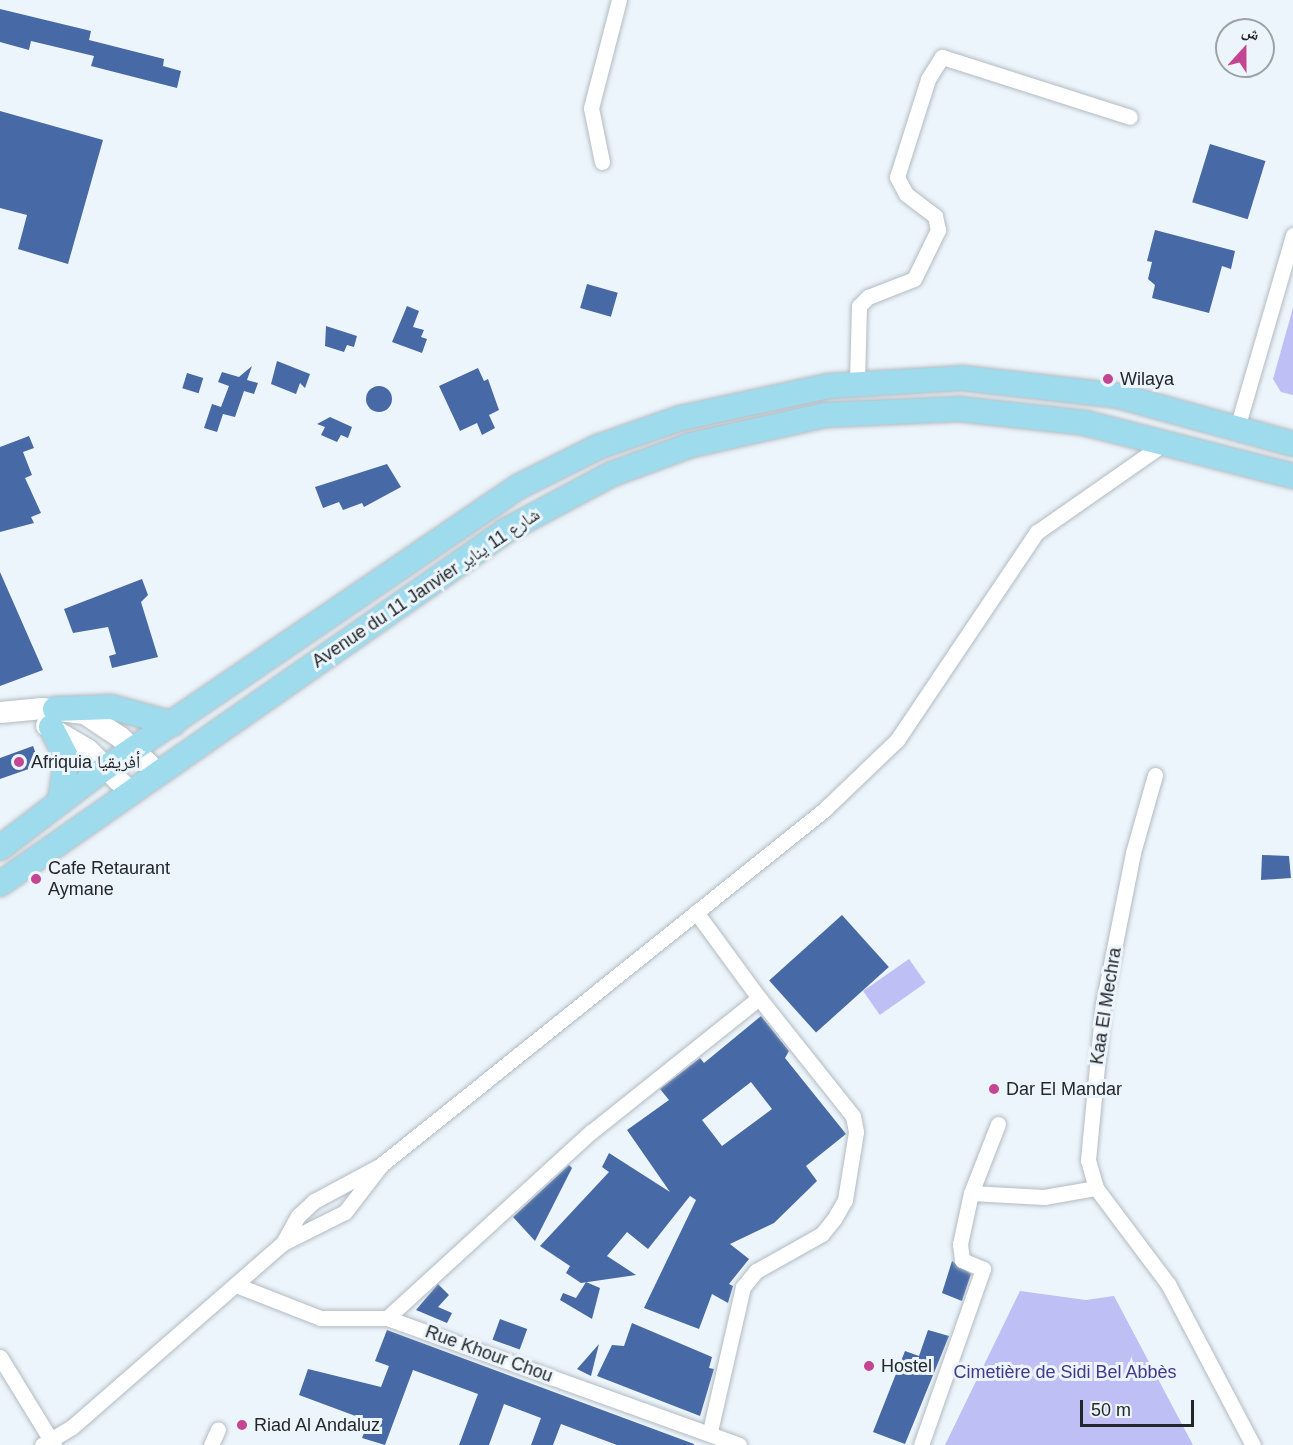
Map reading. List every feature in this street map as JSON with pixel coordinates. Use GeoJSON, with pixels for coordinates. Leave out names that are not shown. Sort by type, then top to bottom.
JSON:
{"type":"FeatureCollection","features":[{"type":"Feature","properties":{"kind":"main road","name":"Avenue du 11 Janvier شارع 11 يناير"},"geometry":{"type":"LineString","coordinates":[[0,848],[107,766],[173,724],[476,515],[565,463],[706,411],[857,382],[962,378],[1034,383],[1119,396],[1293,444]]}},
{"type":"Feature","properties":{"kind":"main road","name":"Avenue du 11 Janvier شارع 11 يناير"},"geometry":{"type":"LineString","coordinates":[[0,884],[129,791],[507,530],[588,485],[691,445],[804,418],[936,408],[1055,417],[1166,442],[1293,476]]}},
{"type":"Feature","properties":{"kind":"main road"},"geometry":{"type":"LineString","coordinates":[[53,718],[111,707],[173,724]]}},
{"type":"Feature","properties":{"kind":"main road"},"geometry":{"type":"LineString","coordinates":[[2,712],[53,718],[88,715],[134,749],[157,772]]}},
{"type":"Feature","properties":{"kind":"main road"},"geometry":{"type":"LineString","coordinates":[[53,718],[107,766],[129,791]]}},
{"type":"Feature","properties":{"kind":"main road"},"geometry":{"type":"LineString","coordinates":[[53,718],[67,758],[60,800]]}},
{"type":"Feature","properties":{"kind":"street"},"geometry":{"type":"LineString","coordinates":[[602,162],[591,108],[619,0]]}},
{"type":"Feature","properties":{"kind":"street"},"geometry":{"type":"LineString","coordinates":[[857,382],[859,306],[868,297],[914,279],[938,230],[935,216],[906,194],[897,177],[928,79],[942,57],[1130,117]]}},
{"type":"Feature","properties":{"kind":"street"},"geometry":{"type":"LineString","coordinates":[[1237,428],[1293,235]]}},
{"type":"Feature","properties":{"kind":"street"},"geometry":{"type":"LineString","coordinates":[[283,1243],[298,1216],[314,1201],[381,1165],[825,809],[897,740],[1037,532],[1166,442]]}},
{"type":"Feature","properties":{"kind":"street","name":"Kaa El Mechra"},"geometry":{"type":"LineString","coordinates":[[1155,775],[1133,853],[1098,1039],[1087,1151],[1096,1188],[1158,1267],[1253,1445]]}},
{"type":"Feature","properties":{"kind":"street"},"geometry":{"type":"LineString","coordinates":[[696,912],[759,998],[853,1116],[856,1132],[845,1200],[834,1219],[822,1234],[756,1271],[742,1287],[710,1431]]}},
{"type":"Feature","properties":{"kind":"street"},"geometry":{"type":"LineString","coordinates":[[387,1318],[591,1132],[759,998]]}},
{"type":"Feature","properties":{"kind":"street"},"geometry":{"type":"LineString","coordinates":[[921,1445],[983,1269],[960,1254],[971,1193],[998,1124]]}},
{"type":"Feature","properties":{"kind":"street"},"geometry":{"type":"LineString","coordinates":[[0,1358],[50,1442],[72,1427],[283,1243],[345,1212],[381,1165]]}},
{"type":"Feature","properties":{"kind":"street"},"geometry":{"type":"LineString","coordinates":[[971,1193],[1044,1197],[1096,1188]]}},
{"type":"Feature","properties":{"kind":"street","name":"Rue Khour Chou"},"geometry":{"type":"LineString","coordinates":[[236,1285],[320,1318],[387,1318],[710,1431],[739,1445]]}},
{"type":"Feature","properties":{"kind":"street"},"geometry":{"type":"LineString","coordinates":[[211,1445],[218,1429]]}},
{"type":"Feature","properties":{"kind":"green space"},"geometry":{"type":"Polygon","coordinates":[[[1293,308],[1293,395],[1281,392],[1273,379],[1293,308]]]}},
{"type":"Feature","properties":{"kind":"green space"},"geometry":{"type":"Polygon","coordinates":[[[909,959],[926,983],[880,1015],[863,991],[909,959]]]}},
{"type":"Feature","properties":{"kind":"green space","name":"Cimetière de Sidi Bel Abbès"},"geometry":{"type":"Polygon","coordinates":[[[1020,1291],[1086,1300],[1114,1296],[1193,1445],[945,1445],[1020,1291]]]}},
{"type":"Feature","properties":{"kind":"building"},"geometry":{"type":"Polygon","coordinates":[[[0,9],[91,31],[89,40],[164,59],[163,66],[181,71],[177,88],[91,66],[94,56],[31,41],[29,50],[0,42],[0,9]]]}},
{"type":"Feature","properties":{"kind":"building"},"geometry":{"type":"Polygon","coordinates":[[[0,111],[103,140],[68,264],[18,249],[27,215],[0,208],[0,111]]]}},
{"type":"Feature","properties":{"kind":"building"},"geometry":{"type":"Polygon","coordinates":[[[1210,144],[1265,161],[1248,219],[1192,202],[1210,144]]]}},
{"type":"Feature","properties":{"kind":"building"},"geometry":{"type":"Polygon","coordinates":[[[1155,230],[1235,251],[1231,269],[1222,266],[1209,313],[1152,298],[1155,285],[1148,279],[1152,262],[1147,261],[1155,230]]]}},
{"type":"Feature","properties":{"kind":"building"},"geometry":{"type":"Polygon","coordinates":[[[587,284],[618,293],[611,317],[580,308],[587,284]]]}},
{"type":"Feature","properties":{"kind":"building"},"geometry":{"type":"Polygon","coordinates":[[[407,306],[419,311],[413,327],[424,330],[421,337],[427,339],[422,353],[392,342],[407,306]]]}},
{"type":"Feature","properties":{"kind":"building"},"geometry":{"type":"Polygon","coordinates":[[[326,326],[357,336],[354,347],[347,345],[344,352],[325,346],[326,326]]]}},
{"type":"Feature","properties":{"kind":"building"},"geometry":{"type":"Polygon","coordinates":[[[277,361],[310,374],[305,388],[300,383],[296,394],[271,384],[277,361]]]}},
{"type":"Feature","properties":{"kind":"building"},"geometry":{"type":"Polygon","coordinates":[[[252,366],[247,380],[258,383],[254,394],[244,391],[235,417],[223,414],[217,432],[204,428],[212,404],[221,407],[229,386],[218,382],[222,372],[239,377],[252,366]]]}},
{"type":"Feature","properties":{"kind":"building"},"geometry":{"type":"Polygon","coordinates":[[[478,368],[484,381],[488,379],[499,410],[489,415],[495,428],[482,435],[477,423],[460,431],[439,386],[478,368]]]}},
{"type":"Feature","properties":{"kind":"building"},"geometry":{"type":"Polygon","coordinates":[[[187,373],[203,378],[199,393],[182,388],[187,373]]]}},
{"type":"Feature","properties":{"kind":"building"},"geometry":{"type":"Polygon","coordinates":[[[379,386],[388,390],[392,399],[388,408],[379,412],[370,408],[366,399],[370,390],[379,386]]]}},
{"type":"Feature","properties":{"kind":"building"},"geometry":{"type":"Polygon","coordinates":[[[330,417],[352,427],[348,438],[341,435],[337,442],[321,435],[325,427],[317,424],[330,417]]]}},
{"type":"Feature","properties":{"kind":"building"},"geometry":{"type":"Polygon","coordinates":[[[29,436],[34,448],[23,452],[32,475],[25,478],[41,513],[31,517],[34,523],[0,532],[0,447],[29,436]]]}},
{"type":"Feature","properties":{"kind":"building"},"geometry":{"type":"Polygon","coordinates":[[[387,464],[401,487],[364,507],[362,503],[343,510],[339,502],[323,508],[315,487],[387,464]]]}},
{"type":"Feature","properties":{"kind":"building"},"geometry":{"type":"Polygon","coordinates":[[[0,572],[43,670],[0,686],[0,572]]]}},
{"type":"Feature","properties":{"kind":"building"},"geometry":{"type":"Polygon","coordinates":[[[142,579],[148,595],[141,602],[158,657],[112,668],[109,656],[116,654],[108,627],[73,633],[64,609],[142,579]]]}},
{"type":"Feature","properties":{"kind":"building","name":"Afriquia أفريقيا"},"geometry":{"type":"Polygon","coordinates":[[[33,746],[40,765],[0,779],[0,758],[33,746]]]}},
{"type":"Feature","properties":{"kind":"building"},"geometry":{"type":"Polygon","coordinates":[[[1262,855],[1289,856],[1291,878],[1261,880],[1262,855]]]}},
{"type":"Feature","properties":{"kind":"building"},"geometry":{"type":"Polygon","coordinates":[[[842,915],[889,967],[816,1033],[769,981],[842,915]]]}},
{"type":"Feature","properties":{"kind":"building"},"geometry":{"type":"Polygon","coordinates":[[[761,1016],[789,1051],[785,1058],[846,1134],[806,1166],[817,1181],[774,1223],[730,1244],[749,1259],[729,1284],[733,1286],[728,1303],[712,1294],[699,1329],[644,1308],[696,1200],[690,1196],[648,1249],[627,1232],[607,1256],[636,1275],[581,1283],[566,1273],[570,1266],[540,1246],[609,1172],[602,1167],[609,1153],[670,1192],[627,1130],[669,1100],[660,1089],[700,1058],[704,1063],[761,1016]],[[751,1082],[702,1120],[722,1146],[772,1109],[751,1082]]]}},
{"type":"Feature","properties":{"kind":"building"},"geometry":{"type":"Polygon","coordinates":[[[569,1165],[572,1168],[535,1241],[513,1217],[569,1165]]]}},
{"type":"Feature","properties":{"kind":"building"},"geometry":{"type":"Polygon","coordinates":[[[952,1261],[971,1274],[962,1301],[942,1293],[952,1261]]]}},
{"type":"Feature","properties":{"kind":"building"},"geometry":{"type":"Polygon","coordinates":[[[586,1282],[600,1288],[592,1319],[560,1300],[563,1293],[576,1298],[586,1282]]]}},
{"type":"Feature","properties":{"kind":"building"},"geometry":{"type":"Polygon","coordinates":[[[438,1284],[449,1295],[438,1307],[452,1313],[447,1323],[416,1310],[438,1284]]]}},
{"type":"Feature","properties":{"kind":"building"},"geometry":{"type":"Polygon","coordinates":[[[500,1319],[527,1329],[520,1350],[492,1340],[500,1319]]]}},
{"type":"Feature","properties":{"kind":"building"},"geometry":{"type":"Polygon","coordinates":[[[632,1323],[712,1357],[709,1368],[714,1369],[700,1416],[597,1376],[612,1345],[624,1346],[632,1323]]]}},
{"type":"Feature","properties":{"kind":"building"},"geometry":{"type":"Polygon","coordinates":[[[387,1330],[694,1445],[617,1445],[561,1424],[553,1445],[531,1445],[541,1418],[504,1404],[489,1445],[459,1445],[478,1394],[413,1370],[385,1445],[362,1438],[369,1421],[299,1395],[308,1369],[381,1387],[389,1366],[375,1361],[387,1330]]]}},
{"type":"Feature","properties":{"kind":"building"},"geometry":{"type":"Polygon","coordinates":[[[928,1330],[949,1336],[905,1444],[873,1432],[905,1351],[919,1356],[928,1330]]]}},
{"type":"Feature","properties":{"kind":"building"},"geometry":{"type":"Polygon","coordinates":[[[599,1344],[591,1376],[577,1369],[599,1344]]]}},
{"type":"Feature","properties":{"kind":"place","name":"Wilaya"},"geometry":{"type":"Point","coordinates":[1108,379]}},
{"type":"Feature","properties":{"kind":"place","name":"Afriquia أفريقيا"},"geometry":{"type":"Point","coordinates":[19,762]}},
{"type":"Feature","properties":{"kind":"place","name":"Cafe Retaurant Aymane"},"geometry":{"type":"Point","coordinates":[36,879]}},
{"type":"Feature","properties":{"kind":"place","name":"Dar El Mandar"},"geometry":{"type":"Point","coordinates":[994,1089]}},
{"type":"Feature","properties":{"kind":"place","name":"Hostel"},"geometry":{"type":"Point","coordinates":[869,1366]}},
{"type":"Feature","properties":{"kind":"place","name":"Riad Al Andaluz"},"geometry":{"type":"Point","coordinates":[242,1425]}}]}
